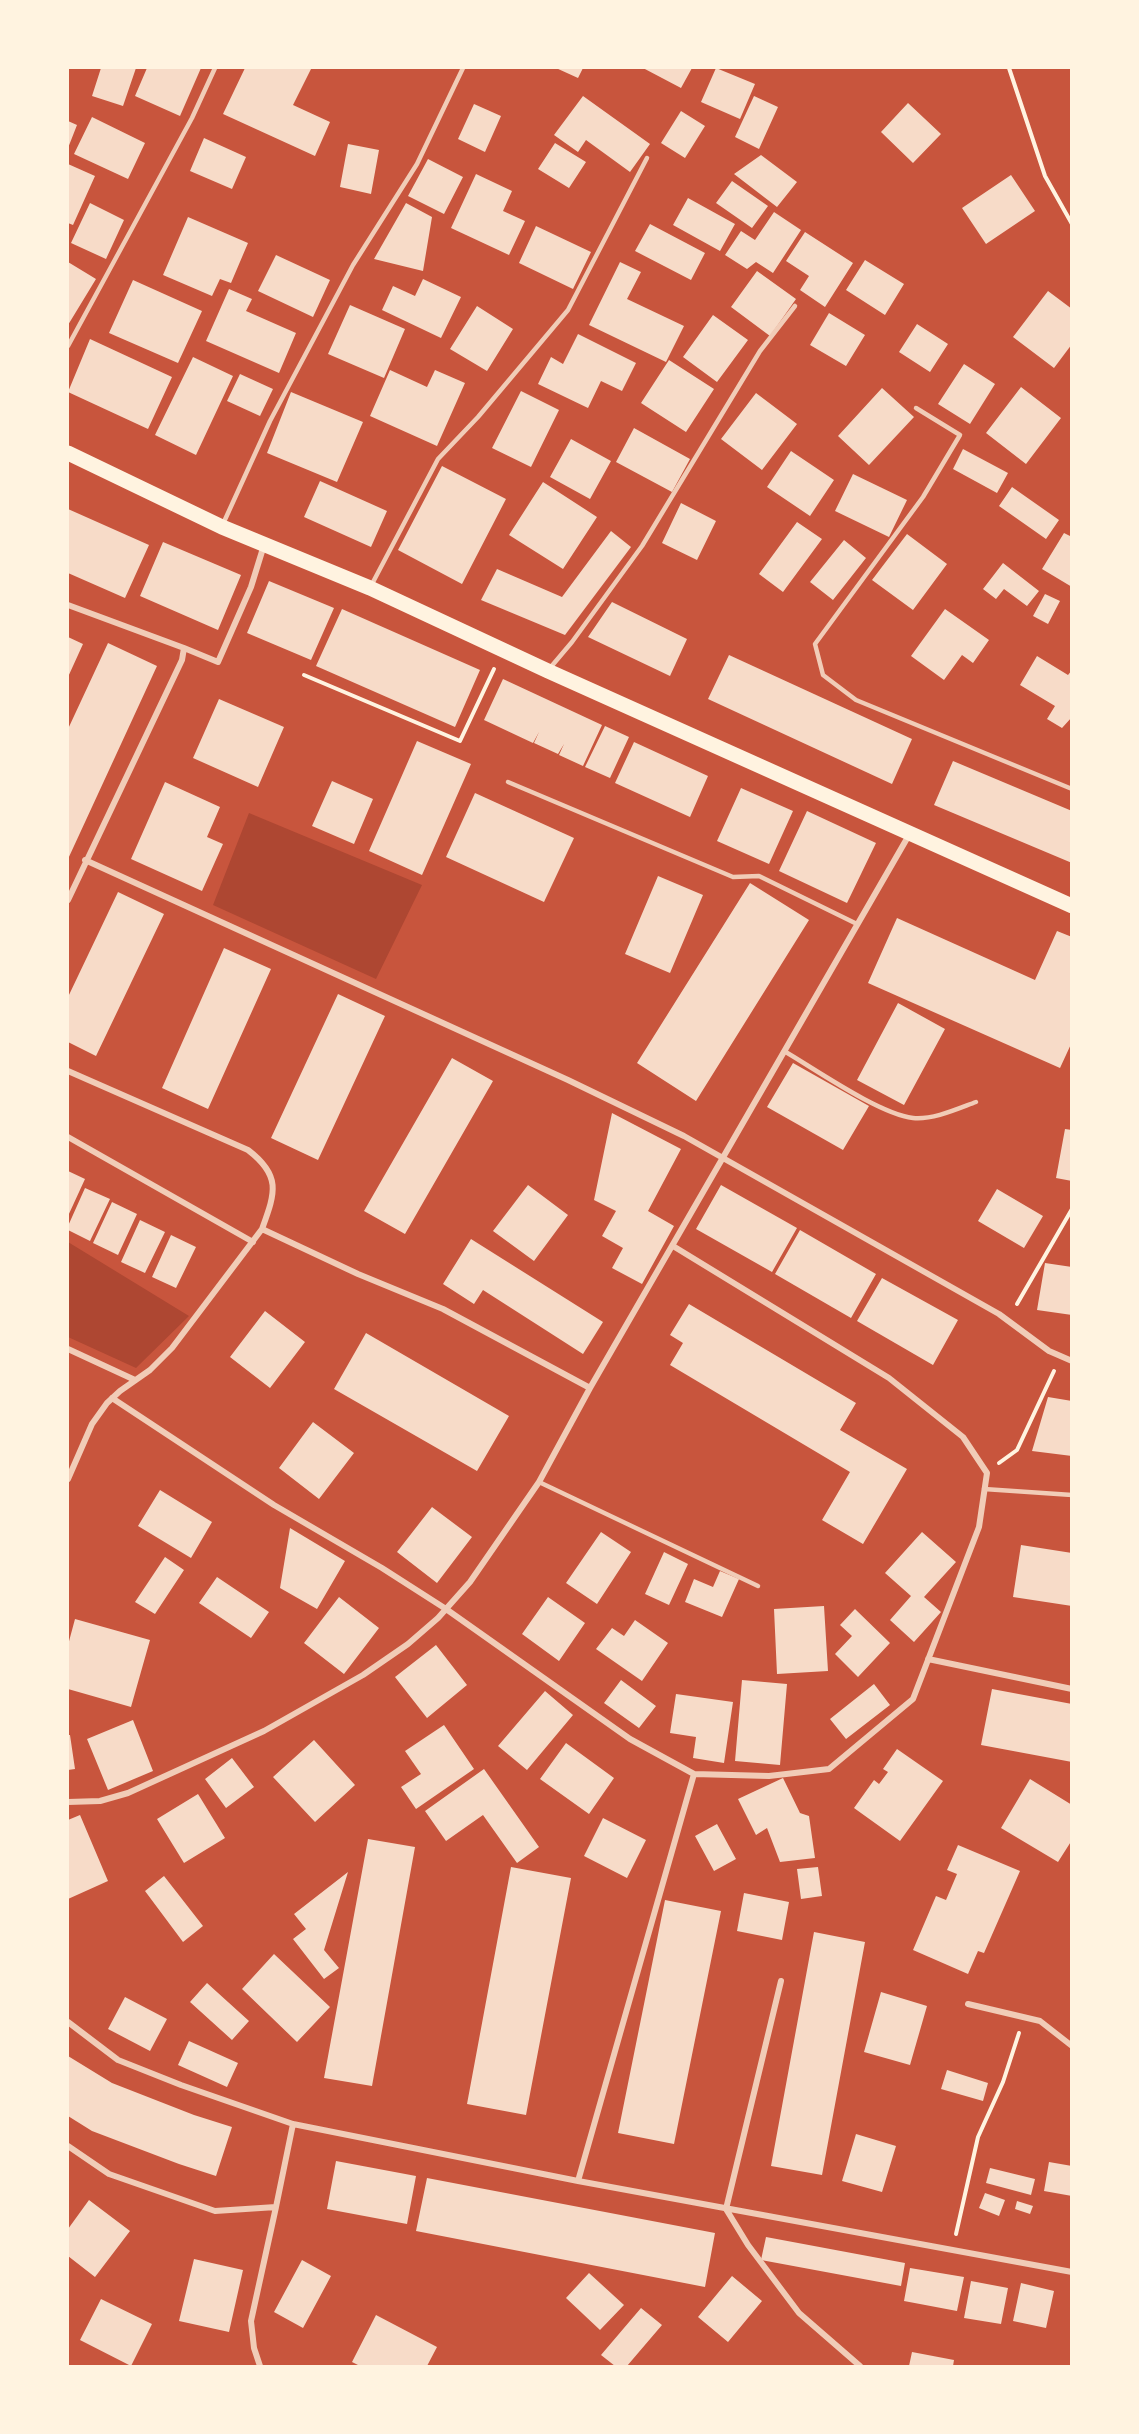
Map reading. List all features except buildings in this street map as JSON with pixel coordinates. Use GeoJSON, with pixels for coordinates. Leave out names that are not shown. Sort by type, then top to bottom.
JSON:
{"type":"FeatureCollection","features":[{"type":"Feature","properties":{"kind":"main road"},"geometry":{"type":"LineString","coordinates":[[68,453],[264,545],[370,588],[548,671],[1071,906]]}},
{"type":"Feature","properties":{"kind":"street"},"geometry":{"type":"LineString","coordinates":[[68,605],[218,662],[251,586],[264,545]]}},
{"type":"Feature","properties":{"kind":"street"},"geometry":{"type":"LineString","coordinates":[[68,900],[85,860],[182,660],[184,648]]}},
{"type":"Feature","properties":{"kind":"street"},"geometry":{"type":"LineString","coordinates":[[68,1802],[100,1801],[128,1793],[264,1731],[363,1674],[408,1644],[446,1609],[470,1582],[539,1482],[590,1388],[909,834]]}},
{"type":"Feature","properties":{"kind":"street"},"geometry":{"type":"LineString","coordinates":[[85,860],[568,1080],[723,1157],[1007,1320],[1049,1351],[1071,1361]]}},
{"type":"Feature","properties":{"kind":"street"},"geometry":{"type":"LineString","coordinates":[[68,1071],[248,1150],[261,1160],[273,1177],[273,1199],[262,1229],[172,1348],[150,1370],[112,1398],[92,1424],[68,1479]]}},
{"type":"Feature","properties":{"kind":"street"},"geometry":{"type":"LineString","coordinates":[[68,1137],[253,1242]]}},
{"type":"Feature","properties":{"kind":"street"},"geometry":{"type":"LineString","coordinates":[[262,1229],[349,1270],[443,1309],[590,1388]]}},
{"type":"Feature","properties":{"kind":"street"},"geometry":{"type":"LineString","coordinates":[[112,1398],[274,1505],[382,1568],[446,1609],[630,1739],[694,1774],[770,1776],[829,1769],[913,1699],[978,1527],[987,1473],[963,1437],[889,1378],[673,1246]]}},
{"type":"Feature","properties":{"kind":"street"},"geometry":{"type":"LineString","coordinates":[[68,1350],[135,1380]]}},
{"type":"Feature","properties":{"kind":"street"},"geometry":{"type":"LineString","coordinates":[[928,1659],[1071,1689]]}},
{"type":"Feature","properties":{"kind":"street"},"geometry":{"type":"LineString","coordinates":[[578,2181],[694,1774]]}},
{"type":"Feature","properties":{"kind":"street"},"geometry":{"type":"LineString","coordinates":[[781,1980],[726,2209],[748,2245],[799,2313],[860,2367]]}},
{"type":"Feature","properties":{"kind":"street"},"geometry":{"type":"LineString","coordinates":[[968,2004],[1040,2021],[1071,2046]]}},
{"type":"Feature","properties":{"kind":"street"},"geometry":{"type":"LineString","coordinates":[[68,2022],[118,2060],[181,2085],[293,2124],[578,2181],[1071,2272]]}},
{"type":"Feature","properties":{"kind":"street"},"geometry":{"type":"LineString","coordinates":[[260,2367],[254,2348],[251,2321],[293,2124]]}},
{"type":"Feature","properties":{"kind":"street"},"geometry":{"type":"LineString","coordinates":[[68,2146],[108,2174],[215,2211],[276,2207]]}},
{"type":"Feature","properties":{"kind":"lane"},"geometry":{"type":"LineString","coordinates":[[68,346],[192,118],[215,68]]}},
{"type":"Feature","properties":{"kind":"lane"},"geometry":{"type":"LineString","coordinates":[[222,526],[270,421],[353,265],[417,164],[463,68]]}},
{"type":"Feature","properties":{"kind":"lane"},"geometry":{"type":"LineString","coordinates":[[370,588],[438,459],[478,417],[568,310],[647,158]]}},
{"type":"Feature","properties":{"kind":"lane"},"geometry":{"type":"LineString","coordinates":[[548,671],[572,642],[663,515],[699,449],[760,351],[795,306]]}},
{"type":"Feature","properties":{"kind":"lane"},"geometry":{"type":"LineString","coordinates":[[916,408],[960,435],[923,497],[815,644],[823,675],[856,700],[1071,789]]}},
{"type":"Feature","properties":{"kind":"lane"},"geometry":{"type":"LineString","coordinates":[[508,782],[733,877],[759,876],[857,924]]}},
{"type":"Feature","properties":{"kind":"lane"},"geometry":{"type":"LineString","coordinates":[[784,1051],[887,1110],[914,1118],[943,1114],[976,1102]]}},
{"type":"Feature","properties":{"kind":"lane"},"geometry":{"type":"LineString","coordinates":[[539,1482],[758,1586]]}},
{"type":"Feature","properties":{"kind":"lane"},"geometry":{"type":"LineString","coordinates":[[984,1489],[1071,1495]]}},
{"type":"Feature","properties":{"kind":"path"},"geometry":{"type":"LineString","coordinates":[[1009,68],[1045,176],[1071,224]]}},
{"type":"Feature","properties":{"kind":"path"},"geometry":{"type":"LineString","coordinates":[[304,675],[460,741],[502,649]]}},
{"type":"Feature","properties":{"kind":"path"},"geometry":{"type":"LineString","coordinates":[[1007,1320],[1071,1209]]}},
{"type":"Feature","properties":{"kind":"path"},"geometry":{"type":"LineString","coordinates":[[987,1473],[1017,1450],[1061,1356]]}},
{"type":"Feature","properties":{"kind":"path"},"geometry":{"type":"LineString","coordinates":[[952,2249],[978,2137],[1003,2082],[1025,2016]]}},
{"type":"Feature","properties":{"kind":"shaded area"},"geometry":{"type":"Polygon","coordinates":[[[249,813],[422,885],[376,979],[213,905],[249,813]]]}},
{"type":"Feature","properties":{"kind":"shaded area"},"geometry":{"type":"Polygon","coordinates":[[[68,1242],[189,1316],[136,1368],[68,1337],[68,1242]]]}}]}
